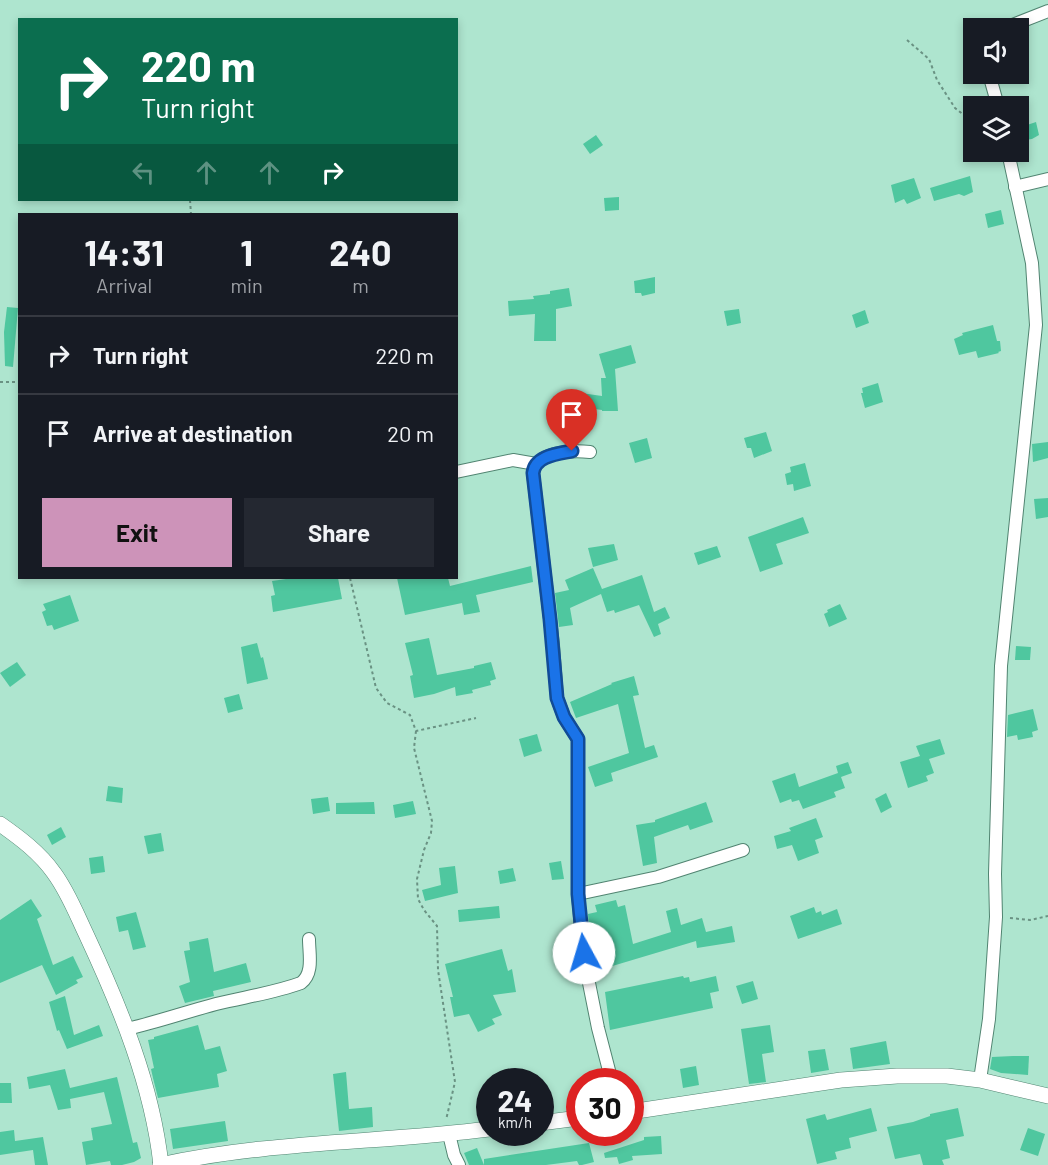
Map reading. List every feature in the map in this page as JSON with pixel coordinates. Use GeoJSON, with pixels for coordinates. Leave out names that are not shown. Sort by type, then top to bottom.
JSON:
{"type":"FeatureCollection","features":[{"type":"Feature","properties":{"kind":"street"},"geometry":{"type":"LineString","coordinates":[[1029,19],[1048,11]]}},
{"type":"Feature","properties":{"kind":"street"},"geometry":{"type":"LineString","coordinates":[[980,1080],[989,1019],[996,917],[995,874],[1001,666],[1042,325],[1032,264],[1010,162]]}},
{"type":"Feature","properties":{"kind":"street"},"geometry":{"type":"LineString","coordinates":[[1015,187],[1048,179]]}},
{"type":"Feature","properties":{"kind":"street"},"geometry":{"type":"LineString","coordinates":[[590,452],[563,453],[542,459],[533,469],[533,480],[552,636],[557,698],[564,717],[578,739],[578,894],[590,989],[609,1068]]}},
{"type":"Feature","properties":{"kind":"street"},"geometry":{"type":"LineString","coordinates":[[458,472],[513,460],[536,464]]}},
{"type":"Feature","properties":{"kind":"street"},"geometry":{"type":"LineString","coordinates":[[0,824],[44,860],[65,890],[111,985],[150,1104],[161,1165],[205,1156],[308,1144],[476,1131]]}},
{"type":"Feature","properties":{"kind":"street"},"geometry":{"type":"LineString","coordinates":[[578,894],[658,877],[743,850]]}},
{"type":"Feature","properties":{"kind":"street"},"geometry":{"type":"LineString","coordinates":[[127,1029],[165,1021],[216,1004],[300,984],[307,978],[310,971],[309,939]]}},
{"type":"Feature","properties":{"kind":"street"},"geometry":{"type":"LineString","coordinates":[[644,1110],[841,1080],[920,1076],[980,1080],[1048,1096]]}},
{"type":"Feature","properties":{"kind":"street"},"geometry":{"type":"LineString","coordinates":[[449,1134],[459,1165]]}},
{"type":"Feature","properties":{"kind":"path"},"geometry":{"type":"LineString","coordinates":[[907,40],[929,59],[937,80],[955,108],[963,114]]}},
{"type":"Feature","properties":{"kind":"path"},"geometry":{"type":"LineString","coordinates":[[0,382],[18,382]]}},
{"type":"Feature","properties":{"kind":"path"},"geometry":{"type":"LineString","coordinates":[[350,579],[376,688],[387,703],[410,715],[416,731],[414,748],[432,821],[431,833],[417,879],[418,899],[437,926],[438,970],[455,1082],[446,1120],[449,1134]]}},
{"type":"Feature","properties":{"kind":"path"},"geometry":{"type":"LineString","coordinates":[[416,731],[476,718]]}},
{"type":"Feature","properties":{"kind":"path"},"geometry":{"type":"LineString","coordinates":[[996,917],[1030,920],[1048,916]]}},
{"type":"Feature","properties":{"kind":"building"},"geometry":{"type":"Polygon","coordinates":[[[1036,122],[1039,135],[1029,139],[1029,124],[1036,122]]]}},
{"type":"Feature","properties":{"kind":"building"},"geometry":{"type":"Polygon","coordinates":[[[596,135],[603,145],[590,154],[583,144],[596,135]]]}},
{"type":"Feature","properties":{"kind":"building"},"geometry":{"type":"Polygon","coordinates":[[[970,176],[973,192],[964,196],[959,194],[934,201],[930,188],[970,176]]]}},
{"type":"Feature","properties":{"kind":"building"},"geometry":{"type":"Polygon","coordinates":[[[914,178],[921,198],[907,204],[904,199],[895,203],[891,185],[914,178]]]}},
{"type":"Feature","properties":{"kind":"building"},"geometry":{"type":"Polygon","coordinates":[[[619,197],[619,210],[605,211],[604,198],[619,197]]]}},
{"type":"Feature","properties":{"kind":"building"},"geometry":{"type":"Polygon","coordinates":[[[1001,210],[1004,224],[988,228],[985,214],[1001,210]]]}},
{"type":"Feature","properties":{"kind":"building"},"geometry":{"type":"Polygon","coordinates":[[[655,277],[655,293],[642,296],[641,293],[635,293],[634,281],[655,277]]]}},
{"type":"Feature","properties":{"kind":"building"},"geometry":{"type":"Polygon","coordinates":[[[569,288],[572,306],[556,309],[556,341],[534,341],[535,314],[509,316],[508,301],[534,299],[533,296],[569,288]]]}},
{"type":"Feature","properties":{"kind":"building"},"geometry":{"type":"Polygon","coordinates":[[[7,307],[18,308],[13,367],[5,366],[4,332],[7,307]]]}},
{"type":"Feature","properties":{"kind":"building"},"geometry":{"type":"Polygon","coordinates":[[[739,309],[741,323],[727,326],[724,311],[739,309]]]}},
{"type":"Feature","properties":{"kind":"building"},"geometry":{"type":"Polygon","coordinates":[[[865,310],[869,323],[856,328],[852,315],[865,310]]]}},
{"type":"Feature","properties":{"kind":"building"},"geometry":{"type":"Polygon","coordinates":[[[993,325],[997,341],[1000,341],[1001,351],[999,353],[978,358],[976,351],[959,355],[954,339],[963,335],[962,333],[993,325]]]}},
{"type":"Feature","properties":{"kind":"building"},"geometry":{"type":"Polygon","coordinates":[[[631,345],[636,363],[615,369],[618,411],[572,406],[574,392],[602,396],[601,378],[606,378],[599,354],[631,345]]]}},
{"type":"Feature","properties":{"kind":"building"},"geometry":{"type":"Polygon","coordinates":[[[878,383],[883,402],[865,408],[862,388],[878,383]]]}},
{"type":"Feature","properties":{"kind":"building"},"geometry":{"type":"Polygon","coordinates":[[[766,432],[772,451],[754,458],[744,438],[766,432]]]}},
{"type":"Feature","properties":{"kind":"building"},"geometry":{"type":"Polygon","coordinates":[[[647,438],[652,458],[635,463],[629,443],[647,438]]]}},
{"type":"Feature","properties":{"kind":"building"},"geometry":{"type":"Polygon","coordinates":[[[1048,442],[1048,458],[1033,462],[1032,444],[1048,442]]]}},
{"type":"Feature","properties":{"kind":"building"},"geometry":{"type":"Polygon","coordinates":[[[805,463],[811,486],[794,491],[793,484],[787,485],[785,474],[791,472],[790,467],[805,463]]]}},
{"type":"Feature","properties":{"kind":"building"},"geometry":{"type":"Polygon","coordinates":[[[1048,498],[1048,517],[1036,519],[1034,499],[1048,498]]]}},
{"type":"Feature","properties":{"kind":"building"},"geometry":{"type":"Polygon","coordinates":[[[803,517],[809,533],[776,544],[783,564],[760,572],[748,537],[803,517]]]}},
{"type":"Feature","properties":{"kind":"building"},"geometry":{"type":"Polygon","coordinates":[[[614,544],[618,560],[593,567],[588,548],[614,544]]]}},
{"type":"Feature","properties":{"kind":"building"},"geometry":{"type":"Polygon","coordinates":[[[717,546],[721,557],[698,565],[694,553],[717,546]]]}},
{"type":"Feature","properties":{"kind":"building"},"geometry":{"type":"Polygon","coordinates":[[[531,566],[533,582],[476,595],[480,612],[464,615],[462,603],[405,615],[397,579],[448,579],[450,586],[531,566]]]}},
{"type":"Feature","properties":{"kind":"building"},"geometry":{"type":"Polygon","coordinates":[[[593,568],[602,589],[642,575],[654,612],[665,607],[670,618],[658,624],[661,634],[654,637],[639,605],[615,613],[614,610],[607,612],[601,594],[570,608],[573,625],[559,627],[555,593],[569,590],[565,580],[593,568]]]}},
{"type":"Feature","properties":{"kind":"building"},"geometry":{"type":"Polygon","coordinates":[[[338,579],[342,599],[273,612],[271,596],[275,595],[272,581],[338,579]]]}},
{"type":"Feature","properties":{"kind":"building"},"geometry":{"type":"Polygon","coordinates":[[[70,595],[79,621],[54,630],[52,625],[47,626],[42,612],[46,610],[43,604],[70,595]]]}},
{"type":"Feature","properties":{"kind":"building"},"geometry":{"type":"Polygon","coordinates":[[[840,604],[847,619],[829,627],[824,614],[828,612],[827,610],[840,604]]]}},
{"type":"Feature","properties":{"kind":"building"},"geometry":{"type":"Polygon","coordinates":[[[429,638],[437,675],[474,668],[474,666],[491,662],[496,679],[490,681],[491,685],[472,690],[473,693],[456,696],[455,687],[414,698],[410,676],[413,675],[405,643],[429,638]]]}},
{"type":"Feature","properties":{"kind":"building"},"geometry":{"type":"Polygon","coordinates":[[[257,643],[268,679],[247,684],[241,647],[257,643]]]}},
{"type":"Feature","properties":{"kind":"building"},"geometry":{"type":"Polygon","coordinates":[[[1016,646],[1031,647],[1030,660],[1015,660],[1016,646]]]}},
{"type":"Feature","properties":{"kind":"building"},"geometry":{"type":"Polygon","coordinates":[[[17,662],[26,675],[10,687],[0,673],[17,662]]]}},
{"type":"Feature","properties":{"kind":"building"},"geometry":{"type":"Polygon","coordinates":[[[634,676],[639,695],[633,696],[645,748],[654,745],[658,757],[611,773],[613,781],[595,787],[588,767],[629,753],[618,704],[576,718],[570,702],[611,683],[634,676]]]}},
{"type":"Feature","properties":{"kind":"building"},"geometry":{"type":"Polygon","coordinates":[[[239,694],[243,709],[228,713],[224,698],[239,694]]]}},
{"type":"Feature","properties":{"kind":"building"},"geometry":{"type":"Polygon","coordinates":[[[1033,709],[1038,730],[1032,732],[1033,737],[1018,740],[1017,735],[1007,737],[1008,715],[1033,709]]]}},
{"type":"Feature","properties":{"kind":"building"},"geometry":{"type":"Polygon","coordinates":[[[537,734],[542,751],[524,757],[519,739],[537,734]]]}},
{"type":"Feature","properties":{"kind":"building"},"geometry":{"type":"Polygon","coordinates":[[[940,739],[945,754],[929,759],[934,773],[926,776],[928,781],[908,788],[900,762],[920,756],[916,746],[940,739]]]}},
{"type":"Feature","properties":{"kind":"building"},"geometry":{"type":"Polygon","coordinates":[[[848,762],[852,773],[841,777],[845,788],[834,792],[836,797],[803,809],[799,800],[792,802],[791,799],[780,803],[772,781],[795,773],[799,787],[838,773],[836,766],[848,762]]]}},
{"type":"Feature","properties":{"kind":"building"},"geometry":{"type":"Polygon","coordinates":[[[108,786],[123,788],[122,803],[106,801],[108,786]]]}},
{"type":"Feature","properties":{"kind":"building"},"geometry":{"type":"Polygon","coordinates":[[[886,793],[892,807],[881,813],[875,799],[886,793]]]}},
{"type":"Feature","properties":{"kind":"building"},"geometry":{"type":"Polygon","coordinates":[[[328,797],[330,811],[313,814],[311,799],[328,797]]]}},
{"type":"Feature","properties":{"kind":"building"},"geometry":{"type":"Polygon","coordinates":[[[413,801],[416,814],[395,818],[393,805],[413,801]]]}},
{"type":"Feature","properties":{"kind":"building"},"geometry":{"type":"Polygon","coordinates":[[[374,802],[375,814],[336,814],[336,803],[374,802]]]}},
{"type":"Feature","properties":{"kind":"building"},"geometry":{"type":"Polygon","coordinates":[[[706,802],[713,822],[690,830],[688,825],[654,837],[657,863],[643,866],[636,825],[655,822],[655,820],[706,802]]]}},
{"type":"Feature","properties":{"kind":"building"},"geometry":{"type":"Polygon","coordinates":[[[816,818],[823,837],[815,840],[819,853],[798,861],[792,845],[777,849],[774,836],[791,831],[789,828],[816,818]]]}},
{"type":"Feature","properties":{"kind":"building"},"geometry":{"type":"Polygon","coordinates":[[[61,827],[66,837],[52,845],[47,835],[61,827]]]}},
{"type":"Feature","properties":{"kind":"building"},"geometry":{"type":"Polygon","coordinates":[[[161,833],[164,851],[148,854],[144,836],[161,833]]]}},
{"type":"Feature","properties":{"kind":"building"},"geometry":{"type":"Polygon","coordinates":[[[103,856],[105,872],[91,874],[89,858],[103,856]]]}},
{"type":"Feature","properties":{"kind":"building"},"geometry":{"type":"Polygon","coordinates":[[[561,861],[564,879],[552,880],[549,863],[561,861]]]}},
{"type":"Feature","properties":{"kind":"building"},"geometry":{"type":"Polygon","coordinates":[[[455,866],[458,893],[425,901],[422,890],[441,885],[439,868],[455,866]]]}},
{"type":"Feature","properties":{"kind":"building"},"geometry":{"type":"Polygon","coordinates":[[[513,868],[516,881],[500,884],[498,871],[513,868]]]}},
{"type":"Feature","properties":{"kind":"building"},"geometry":{"type":"Polygon","coordinates":[[[31,899],[42,916],[37,919],[53,965],[73,956],[83,977],[76,980],[78,983],[56,995],[42,965],[0,983],[0,920],[31,899]]]}},
{"type":"Feature","properties":{"kind":"building"},"geometry":{"type":"Polygon","coordinates":[[[616,900],[618,907],[625,905],[633,944],[671,932],[666,911],[677,908],[681,925],[702,918],[706,932],[732,926],[735,942],[697,948],[696,941],[599,970],[588,914],[597,912],[595,905],[616,900]]]}},
{"type":"Feature","properties":{"kind":"building"},"geometry":{"type":"Polygon","coordinates":[[[499,906],[500,918],[459,922],[458,910],[499,906]]]}},
{"type":"Feature","properties":{"kind":"building"},"geometry":{"type":"Polygon","coordinates":[[[814,907],[816,913],[821,911],[822,915],[837,909],[842,924],[798,939],[790,916],[814,907]]]}},
{"type":"Feature","properties":{"kind":"building"},"geometry":{"type":"Polygon","coordinates":[[[136,912],[146,947],[133,950],[128,930],[119,932],[116,917],[136,912]]]}},
{"type":"Feature","properties":{"kind":"building"},"geometry":{"type":"Polygon","coordinates":[[[208,938],[214,972],[246,963],[251,982],[213,991],[214,996],[185,1003],[179,986],[190,982],[184,951],[190,950],[189,942],[208,938]]]}},
{"type":"Feature","properties":{"kind":"building"},"geometry":{"type":"Polygon","coordinates":[[[502,949],[508,971],[512,969],[516,992],[493,995],[502,1015],[492,1019],[495,1024],[478,1032],[469,1014],[454,1017],[450,997],[453,997],[445,964],[502,949]]]}},
{"type":"Feature","properties":{"kind":"building"},"geometry":{"type":"Polygon","coordinates":[[[683,976],[684,978],[689,977],[690,982],[716,976],[719,991],[710,993],[713,1008],[610,1030],[605,992],[683,976]]]}},
{"type":"Feature","properties":{"kind":"building"},"geometry":{"type":"Polygon","coordinates":[[[753,981],[758,999],[742,1004],[736,986],[753,981]]]}},
{"type":"Feature","properties":{"kind":"building"},"geometry":{"type":"Polygon","coordinates":[[[65,996],[74,1035],[99,1025],[103,1036],[67,1049],[59,1030],[57,1031],[49,1002],[65,996]]]}},
{"type":"Feature","properties":{"kind":"building"},"geometry":{"type":"Polygon","coordinates":[[[198,1025],[205,1050],[220,1046],[227,1071],[217,1074],[219,1087],[158,1098],[151,1069],[154,1068],[148,1040],[198,1025]]]}},
{"type":"Feature","properties":{"kind":"building"},"geometry":{"type":"Polygon","coordinates":[[[770,1025],[774,1052],[762,1054],[766,1082],[749,1084],[741,1029],[770,1025]]]}},
{"type":"Feature","properties":{"kind":"building"},"geometry":{"type":"Polygon","coordinates":[[[886,1041],[890,1064],[853,1069],[850,1048],[886,1041]]]}},
{"type":"Feature","properties":{"kind":"building"},"geometry":{"type":"Polygon","coordinates":[[[825,1049],[829,1070],[811,1073],[808,1051],[825,1049]]]}},
{"type":"Feature","properties":{"kind":"building"},"geometry":{"type":"Polygon","coordinates":[[[1029,1056],[1028,1075],[1001,1073],[990,1069],[992,1057],[1029,1056]]]}},
{"type":"Feature","properties":{"kind":"building"},"geometry":{"type":"Polygon","coordinates":[[[696,1066],[699,1085],[683,1088],[680,1069],[696,1066]]]}},
{"type":"Feature","properties":{"kind":"building"},"geometry":{"type":"Polygon","coordinates":[[[65,1069],[70,1088],[117,1077],[133,1143],[137,1142],[141,1158],[122,1165],[111,1165],[110,1161],[86,1165],[82,1142],[93,1140],[91,1128],[112,1124],[104,1092],[70,1099],[71,1108],[58,1110],[50,1085],[29,1089],[27,1077],[65,1069]]]}},
{"type":"Feature","properties":{"kind":"building"},"geometry":{"type":"Polygon","coordinates":[[[346,1072],[349,1109],[372,1107],[373,1127],[339,1131],[333,1074],[346,1072]]]}},
{"type":"Feature","properties":{"kind":"building"},"geometry":{"type":"Polygon","coordinates":[[[0,1083],[11,1083],[12,1103],[0,1103],[0,1083]]]}},
{"type":"Feature","properties":{"kind":"building"},"geometry":{"type":"Polygon","coordinates":[[[871,1108],[877,1131],[849,1138],[851,1148],[835,1152],[837,1159],[817,1164],[806,1119],[825,1114],[827,1120],[871,1108]]]}},
{"type":"Feature","properties":{"kind":"building"},"geometry":{"type":"Polygon","coordinates":[[[958,1108],[964,1136],[946,1140],[950,1158],[942,1160],[944,1165],[923,1165],[920,1154],[895,1159],[887,1127],[913,1122],[930,1116],[930,1114],[958,1108]]]}},
{"type":"Feature","properties":{"kind":"building"},"geometry":{"type":"Polygon","coordinates":[[[225,1121],[228,1141],[173,1149],[170,1129],[225,1121]]]}},
{"type":"Feature","properties":{"kind":"building"},"geometry":{"type":"Polygon","coordinates":[[[1028,1128],[1045,1134],[1038,1156],[1020,1150],[1028,1128]]]}},
{"type":"Feature","properties":{"kind":"building"},"geometry":{"type":"Polygon","coordinates":[[[14,1130],[15,1141],[43,1137],[48,1165],[35,1165],[33,1150],[0,1155],[0,1132],[14,1130]]]}},
{"type":"Feature","properties":{"kind":"building"},"geometry":{"type":"Polygon","coordinates":[[[661,1136],[662,1154],[632,1156],[633,1160],[619,1164],[617,1157],[605,1158],[604,1153],[626,1146],[644,1146],[644,1137],[661,1136]]]}},
{"type":"Feature","properties":{"kind":"building"},"geometry":{"type":"Polygon","coordinates":[[[569,1146],[590,1146],[594,1162],[582,1165],[579,1165],[577,1161],[546,1165],[484,1165],[484,1159],[569,1146]]]}},
{"type":"Feature","properties":{"kind":"building"},"geometry":{"type":"Polygon","coordinates":[[[477,1148],[484,1165],[469,1165],[464,1153],[477,1148]]]}},
{"type":"Feature","properties":{"kind":"route"},"geometry":{"type":"LineString","coordinates":[[572,451],[538,461],[533,473],[557,698],[564,717],[578,739],[579,746],[577,765],[578,894],[584,953]]}}]}
